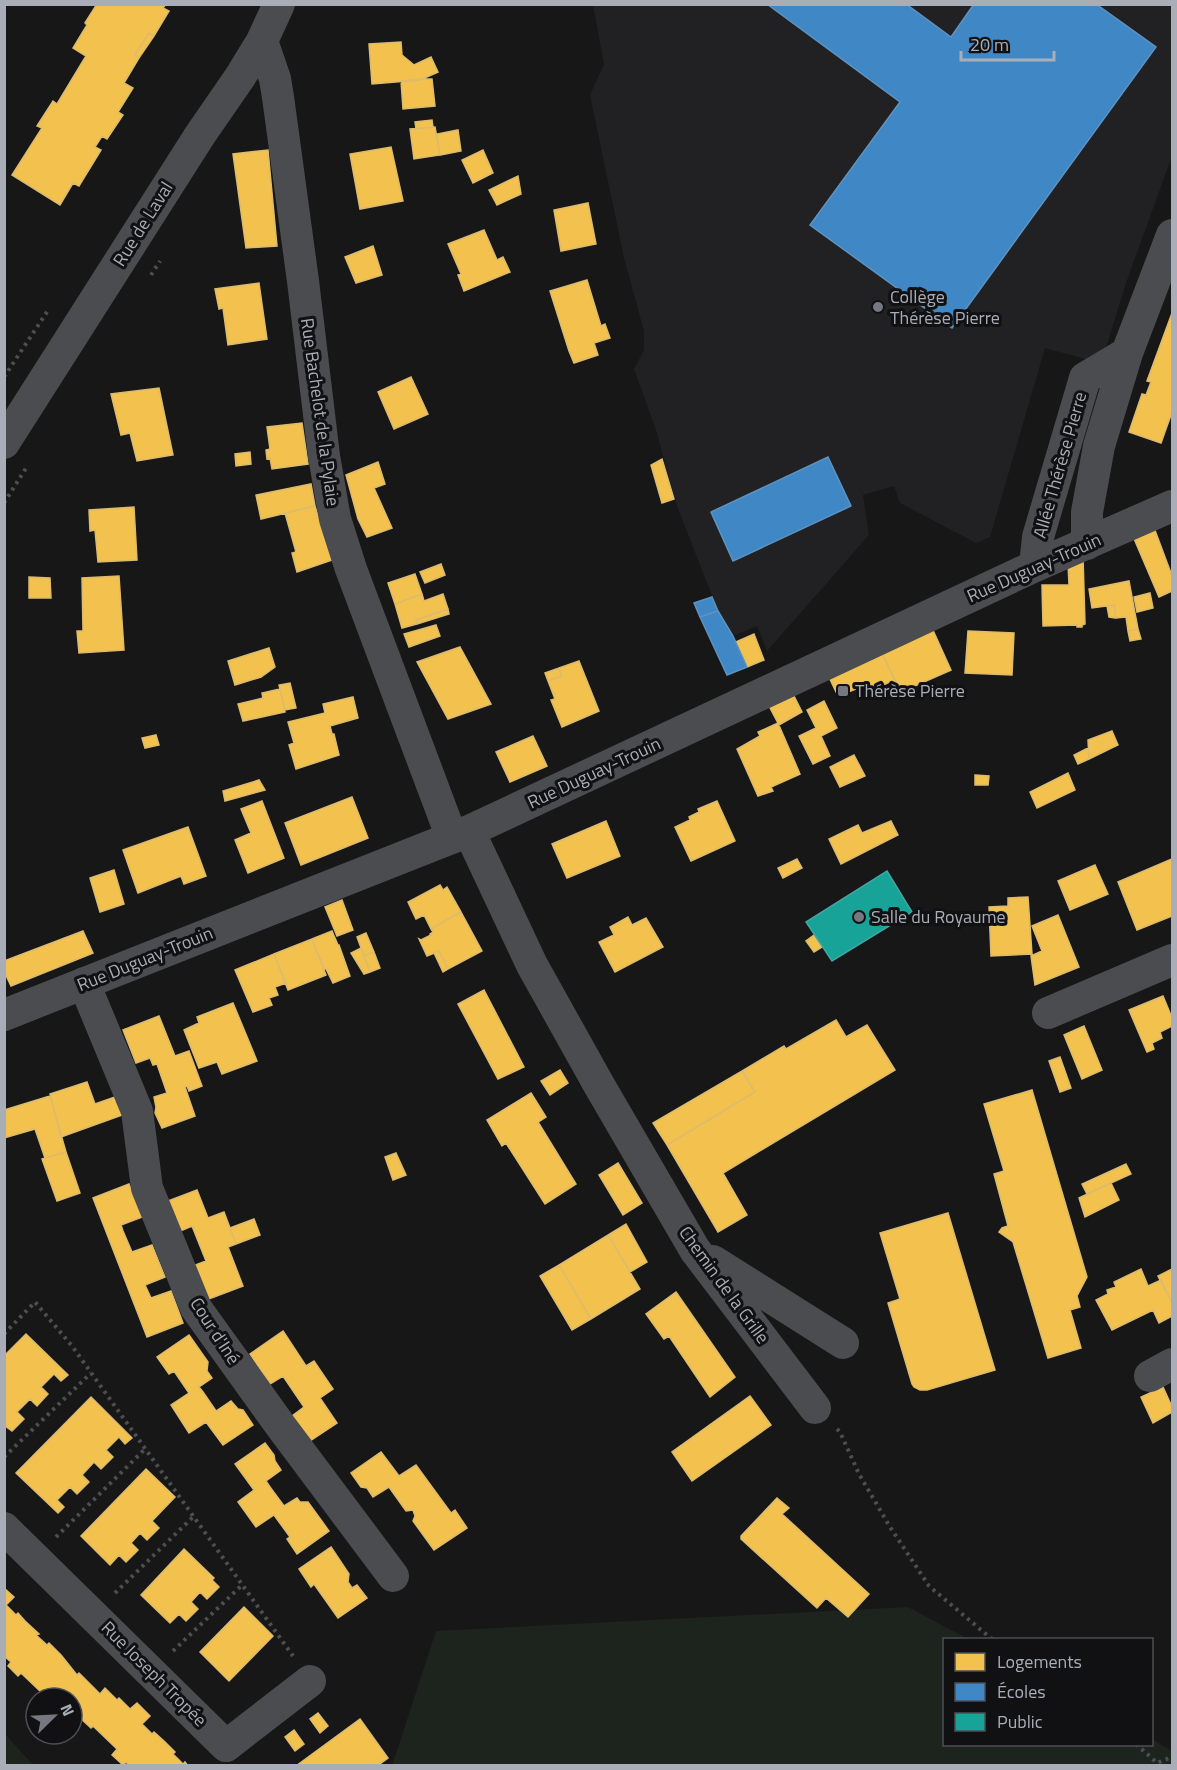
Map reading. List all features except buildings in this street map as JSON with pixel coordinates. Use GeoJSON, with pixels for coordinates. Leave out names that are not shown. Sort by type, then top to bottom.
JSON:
{"type":"FeatureCollection","features":[{"type":"Feature","properties":{"kind":"street","name":"Rue de Laval"},"geometry":{"type":"LineString","coordinates":[[4,443],[200,135],[240,77],[262,41],[279,4]]}},
{"type":"Feature","properties":{"kind":"street"},"geometry":{"type":"LineString","coordinates":[[262,41],[301,4]]}},
{"type":"Feature","properties":{"kind":"street","name":"Rue Bachelot de la Pylaie"},"geometry":{"type":"LineString","coordinates":[[262,41],[275,79],[278,97],[324,456],[335,519],[351,569],[460,835]]}},
{"type":"Feature","properties":{"kind":"street","name":"Allée Thérèse Pierre"},"geometry":{"type":"LineString","coordinates":[[1087,544],[1087,512],[1099,446],[1127,353],[1173,235]]}},
{"type":"Feature","properties":{"kind":"street","name":"Allée Thérèse Pierre"},"geometry":{"type":"LineString","coordinates":[[1035,566],[1038,537],[1085,378],[1127,353]]}},
{"type":"Feature","properties":{"kind":"street","name":"Rue Duguay-Trouin"},"geometry":{"type":"LineString","coordinates":[[4,1015],[460,835],[1035,566],[1173,506]]}},
{"type":"Feature","properties":{"kind":"street","name":"Chemin de la Grille"},"geometry":{"type":"LineString","coordinates":[[460,835],[598,1085],[695,1250],[815,1408]]}},
{"type":"Feature","properties":{"kind":"street"},"geometry":{"type":"LineString","coordinates":[[1048,1013],[1173,960]]}},
{"type":"Feature","properties":{"kind":"street","name":"Cour d'Iné"},"geometry":{"type":"LineString","coordinates":[[84,983],[137,1111],[147,1188],[196,1308],[393,1576]]}},
{"type":"Feature","properties":{"kind":"street"},"geometry":{"type":"LineString","coordinates":[[695,1250],[843,1343]]}},
{"type":"Feature","properties":{"kind":"street","name":"Rue Joseph Tropée"},"geometry":{"type":"LineString","coordinates":[[4,1528],[226,1746],[310,1681]]}},
{"type":"Feature","properties":{"kind":"path"},"geometry":{"type":"LineString","coordinates":[[4,1334],[36,1302],[72,1346],[310,1681]]}},
{"type":"Feature","properties":{"kind":"path"},"geometry":{"type":"LineString","coordinates":[[4,1457],[91,1373]]}},
{"type":"Feature","properties":{"kind":"path"},"geometry":{"type":"LineString","coordinates":[[815,1408],[840,1432],[859,1474],[890,1527],[929,1586],[991,1638]]}},
{"type":"Feature","properties":{"kind":"path"},"geometry":{"type":"LineString","coordinates":[[35,1557],[145,1449]]}},
{"type":"Feature","properties":{"kind":"path"},"geometry":{"type":"LineString","coordinates":[[94,1614],[194,1516]]}},
{"type":"Feature","properties":{"kind":"path"},"geometry":{"type":"LineString","coordinates":[[152,1672],[242,1586]]}},
{"type":"Feature","properties":{"kind":"path"},"geometry":{"type":"LineString","coordinates":[[1138,1746],[1157,1763],[1173,1757]]}},
{"type":"Feature","properties":{"kind":"shaded area","name":"Collège Thérèse Pierre"},"geometry":{"type":"Polygon","coordinates":[[[593,5],[1172,5],[1172,156],[1126,283],[1107,345],[1093,361],[1045,348],[990,537],[976,543],[900,503],[894,486],[863,495],[869,535],[767,651],[757,626],[733,636],[718,611],[677,506],[656,430],[634,369],[644,350],[644,331],[624,258],[590,95],[604,64],[593,5]]]}},
{"type":"Feature","properties":{"kind":"shaded area"},"geometry":{"type":"Polygon","coordinates":[[[908,1607],[966,1638],[943,1638],[943,1746],[1153,1746],[1153,1740],[1172,1751],[1172,1766],[392,1766],[436,1631],[908,1607]]]}},
{"type":"Feature","properties":{"kind":"shaded area"},"geometry":{"type":"Polygon","coordinates":[[[5,1734],[33,1765],[5,1765],[5,1734]]]}},
{"type":"Feature","properties":{"kind":"place","name":"Collège Thérèse Pierre"},"geometry":{"type":"Point","coordinates":[878,307]}},
{"type":"Feature","properties":{"kind":"place","name":"Thérèse Pierre"},"geometry":{"type":"Point","coordinates":[843,691]}},
{"type":"Feature","properties":{"kind":"place","name":"Salle du Royaume"},"geometry":{"type":"Point","coordinates":[859,917]}}]}
